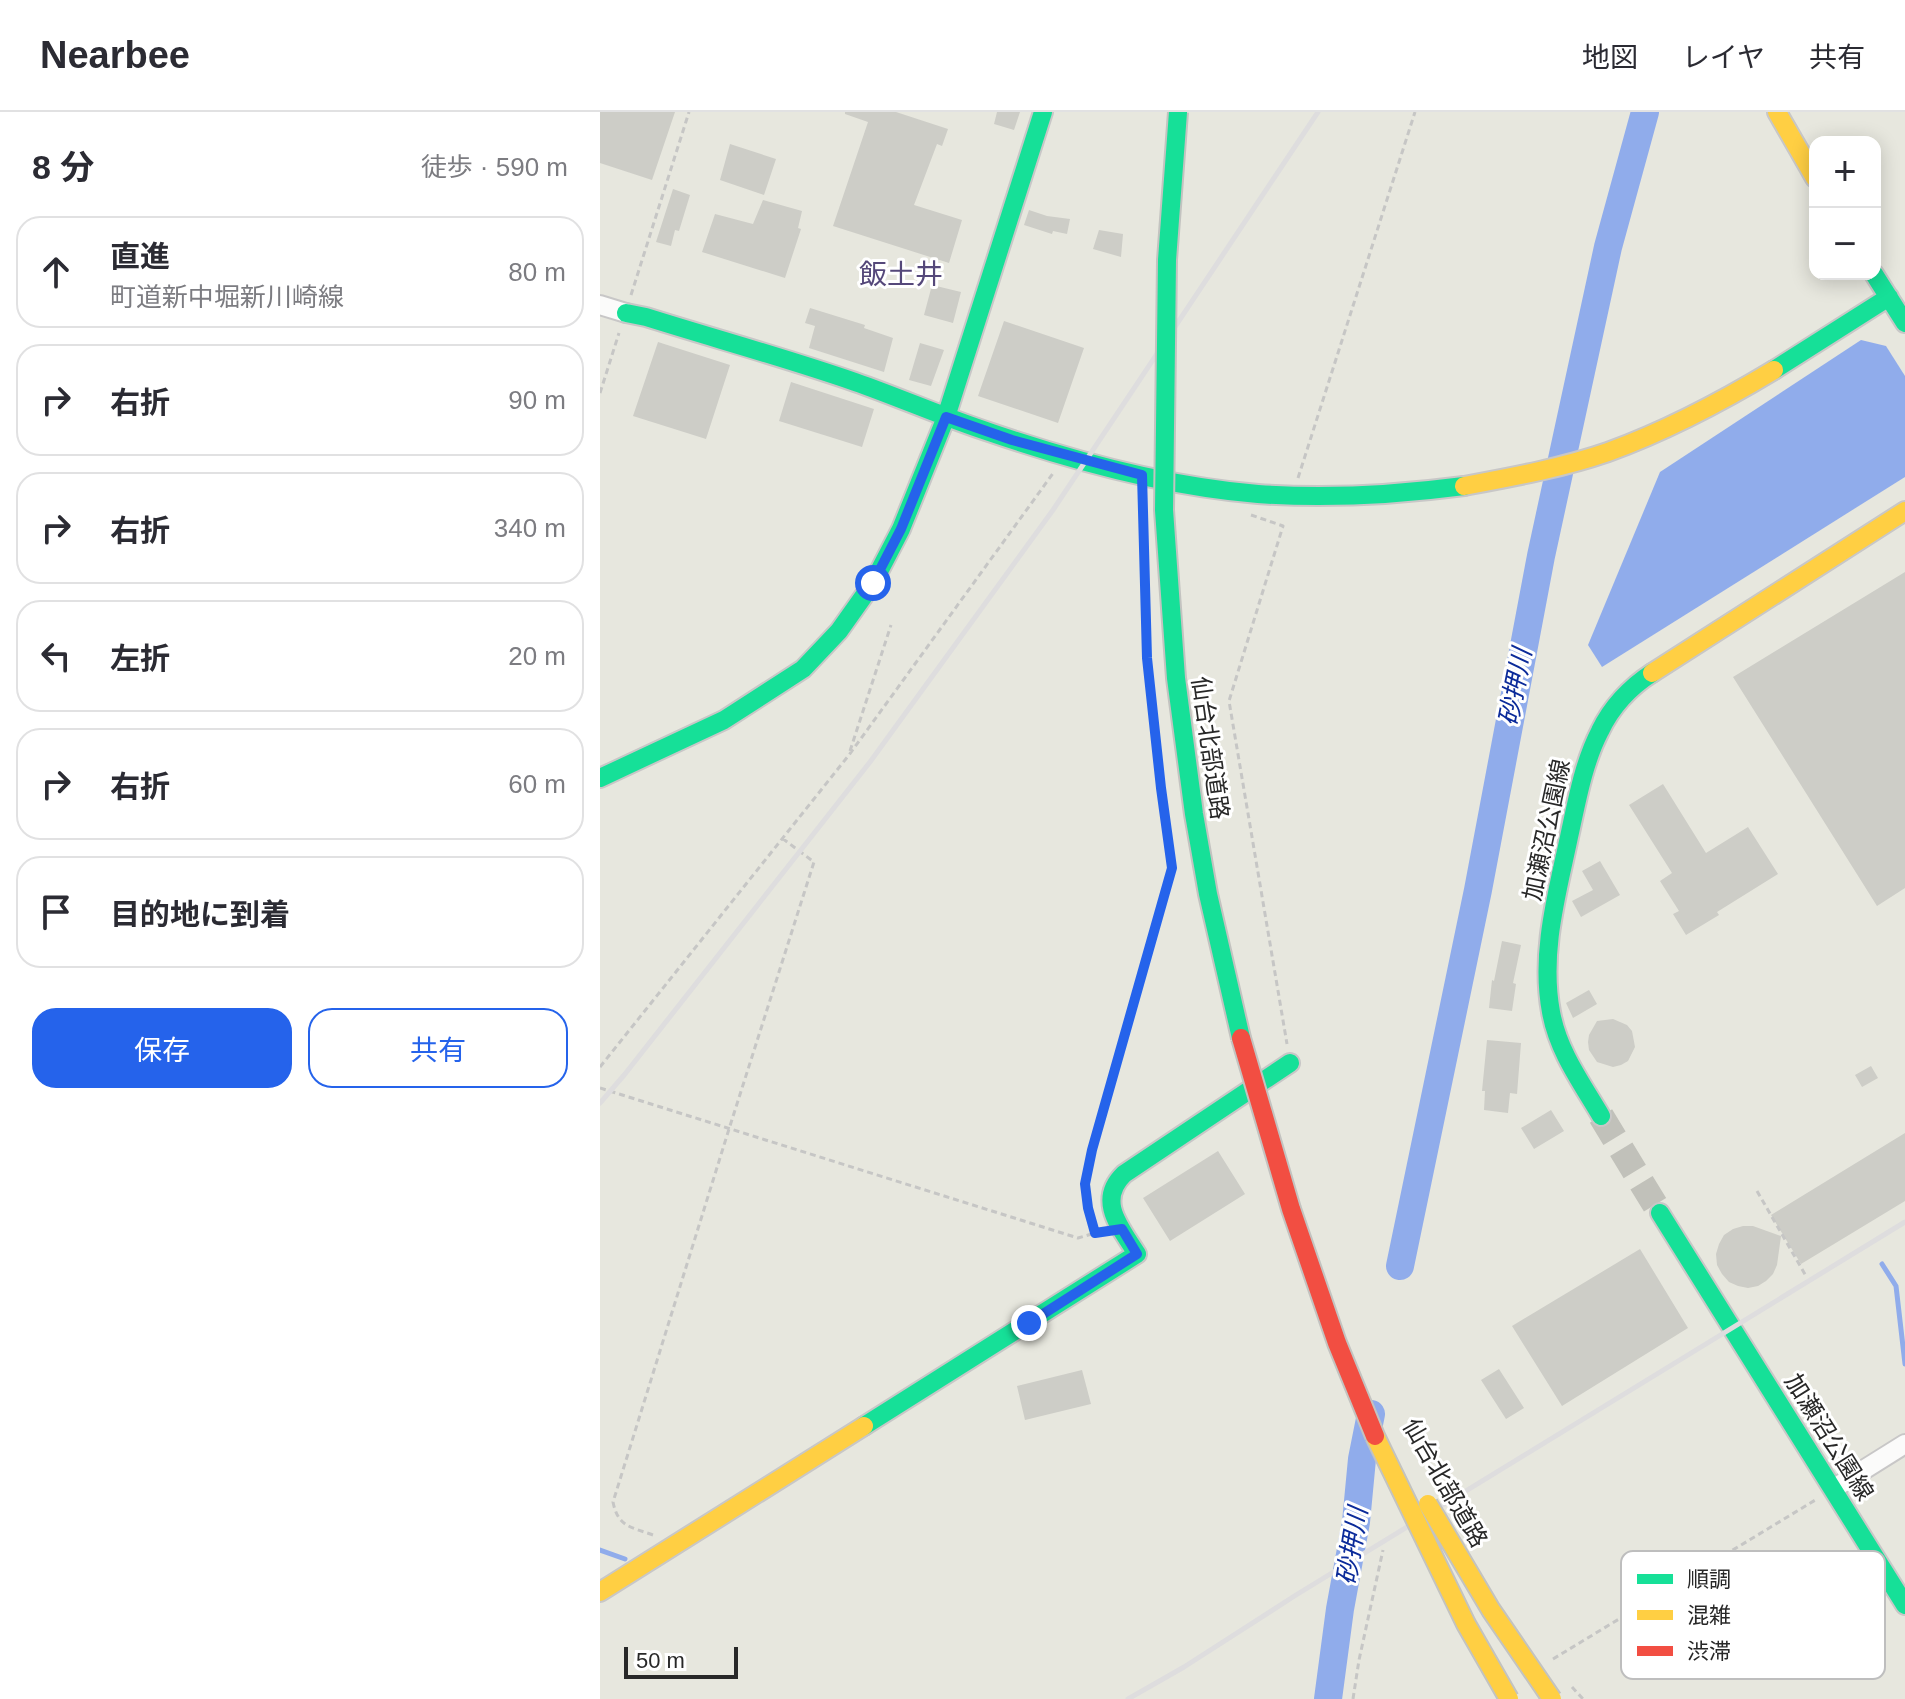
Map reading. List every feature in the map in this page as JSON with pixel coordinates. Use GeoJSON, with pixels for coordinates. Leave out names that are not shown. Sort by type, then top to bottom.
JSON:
{"type":"FeatureCollection","features":[{"type":"Feature","properties":{"kind":"main road"},"geometry":{"type":"LineString","coordinates":[[600,778],[724,720],[803,669],[839,631],[873,583],[901,529],[946,417],[1043,112]]}},
{"type":"Feature","properties":{"kind":"main road","name":"仙台北部道路"},"geometry":{"type":"LineString","coordinates":[[1178,112],[1167,260],[1164,510],[1176,678],[1208,894],[1243,1049],[1291,1209],[1342,1356],[1383,1455],[1466,1624],[1509,1699]]}},
{"type":"Feature","properties":{"kind":"main road"},"geometry":{"type":"LineString","coordinates":[[1777,112],[1809,168]]}},
{"type":"Feature","properties":{"kind":"main road"},"geometry":{"type":"LineString","coordinates":[[1878,280],[1905,323]]}},
{"type":"Feature","properties":{"kind":"main road"},"geometry":{"type":"LineString","coordinates":[[626,313],[855,382],[999,436],[1188,485],[1292,497],[1375,497],[1507,479],[1592,457],[1673,426],[1727,399],[1889,297]]}},
{"type":"Feature","properties":{"kind":"main road","name":"加瀬沼公園線"},"geometry":{"type":"LineString","coordinates":[[1601,1116],[1560,1047],[1550,1010],[1546,975],[1551,925],[1582,774],[1594,740],[1614,709],[1650,673],[1905,511]]}},
{"type":"Feature","properties":{"kind":"main road"},"geometry":{"type":"LineString","coordinates":[[600,1592],[1137,1254],[1114,1216],[1110,1198],[1113,1185],[1124,1174],[1290,1063]]}},
{"type":"Feature","properties":{"kind":"main road","name":"加瀬沼公園線"},"geometry":{"type":"LineString","coordinates":[[1660,1213],[1871,1551]]}},
{"type":"Feature","properties":{"kind":"main road","name":"仙台北部道路"},"geometry":{"type":"LineString","coordinates":[[1315,1279],[1366,1390],[1399,1451],[1491,1610],[1552,1699]]}},
{"type":"Feature","properties":{"kind":"main road","name":"加瀬沼公園線"},"geometry":{"type":"LineString","coordinates":[[1885,1573],[1905,1605]]}},
{"type":"Feature","properties":{"kind":"street"},"geometry":{"type":"LineString","coordinates":[[600,305],[626,313]]}},
{"type":"Feature","properties":{"kind":"street"},"geometry":{"type":"LineString","coordinates":[[1833,1489],[1905,1444]]}},
{"type":"Feature","properties":{"kind":"path"},"geometry":{"type":"LineString","coordinates":[[600,393],[689,112]]}},
{"type":"Feature","properties":{"kind":"path"},"geometry":{"type":"LineString","coordinates":[[1292,497],[1415,112]]}},
{"type":"Feature","properties":{"kind":"path"},"geometry":{"type":"LineString","coordinates":[[600,1067],[849,755],[1066,455]]}},
{"type":"Feature","properties":{"kind":"path"},"geometry":{"type":"LineString","coordinates":[[1245,513],[1283,526],[1229,701],[1290,1063]]}},
{"type":"Feature","properties":{"kind":"path"},"geometry":{"type":"LineString","coordinates":[[1095,1233],[1085,1184],[1092,1150],[1172,868],[1147,658],[1145,583]]}},
{"type":"Feature","properties":{"kind":"path"},"geometry":{"type":"LineString","coordinates":[[849,755],[891,625]]}},
{"type":"Feature","properties":{"kind":"path"},"geometry":{"type":"LineString","coordinates":[[664,1552],[653,1535],[622,1523],[615,1513],[613,1502],[814,862],[782,838]]}},
{"type":"Feature","properties":{"kind":"path"},"geometry":{"type":"LineString","coordinates":[[600,1088],[1078,1238],[1122,1229]]}},
{"type":"Feature","properties":{"kind":"path"},"geometry":{"type":"LineString","coordinates":[[1757,1191],[1806,1276]]}},
{"type":"Feature","properties":{"kind":"path"},"geometry":{"type":"LineString","coordinates":[[1731,1551],[1833,1489]]}},
{"type":"Feature","properties":{"kind":"path"},"geometry":{"type":"LineString","coordinates":[[1353,1699],[1383,1550]]}},
{"type":"Feature","properties":{"kind":"path"},"geometry":{"type":"LineString","coordinates":[[1551,1661],[1621,1618]]}},
{"type":"Feature","properties":{"kind":"water"},"geometry":{"type":"Polygon","coordinates":[[[1861,340],[1886,346],[1905,376],[1905,477],[1602,667],[1588,645],[1660,472],[1861,340]]]}},
{"type":"Feature","properties":{"kind":"building"},"geometry":{"type":"Polygon","coordinates":[[[600,112],[675,112],[652,180],[600,163],[600,112]]]}},
{"type":"Feature","properties":{"kind":"building"},"geometry":{"type":"Polygon","coordinates":[[[845,112],[896,112],[948,129],[942,146],[937,144],[914,205],[962,220],[949,263],[833,226],[868,122],[845,112]]]}},
{"type":"Feature","properties":{"kind":"building"},"geometry":{"type":"Polygon","coordinates":[[[997,112],[1020,112],[1014,130],[994,124],[997,112]]]}},
{"type":"Feature","properties":{"kind":"building"},"geometry":{"type":"Polygon","coordinates":[[[730,144],[776,159],[764,195],[720,180],[730,144]]]}},
{"type":"Feature","properties":{"kind":"building"},"geometry":{"type":"Polygon","coordinates":[[[673,189],[690,195],[671,246],[656,242],[673,189]]]}},
{"type":"Feature","properties":{"kind":"building"},"geometry":{"type":"Polygon","coordinates":[[[763,200],[802,211],[798,228],[801,229],[785,278],[702,252],[715,214],[753,224],[763,200]]]}},
{"type":"Feature","properties":{"kind":"building"},"geometry":{"type":"Polygon","coordinates":[[[1029,210],[1070,219],[1067,234],[1053,231],[1052,234],[1024,225],[1029,210]]]}},
{"type":"Feature","properties":{"kind":"building"},"geometry":{"type":"Polygon","coordinates":[[[1099,230],[1123,234],[1121,257],[1093,249],[1099,230]]]}},
{"type":"Feature","properties":{"kind":"building"},"geometry":{"type":"Polygon","coordinates":[[[932,285],[961,292],[953,323],[924,315],[932,285]]]}},
{"type":"Feature","properties":{"kind":"building"},"geometry":{"type":"Polygon","coordinates":[[[810,308],[865,325],[864,328],[893,338],[884,372],[809,348],[815,326],[805,323],[810,308]]]}},
{"type":"Feature","properties":{"kind":"building"},"geometry":{"type":"Polygon","coordinates":[[[1004,321],[1084,348],[1058,423],[978,396],[1004,321]]]}},
{"type":"Feature","properties":{"kind":"building"},"geometry":{"type":"Polygon","coordinates":[[[658,342],[730,365],[706,439],[633,416],[658,342]]]}},
{"type":"Feature","properties":{"kind":"building"},"geometry":{"type":"Polygon","coordinates":[[[920,343],[944,350],[931,386],[909,380],[920,343]]]}},
{"type":"Feature","properties":{"kind":"building"},"geometry":{"type":"Polygon","coordinates":[[[791,382],[874,409],[862,447],[779,421],[791,382]]]}},
{"type":"Feature","properties":{"kind":"building"},"geometry":{"type":"Polygon","coordinates":[[[1905,572],[1905,888],[1877,906],[1733,677],[1905,572]]]}},
{"type":"Feature","properties":{"kind":"building"},"geometry":{"type":"Polygon","coordinates":[[[1663,784],[1706,853],[1748,827],[1778,874],[1686,935],[1673,914],[1679,911],[1660,881],[1672,873],[1629,805],[1663,784]]]}},
{"type":"Feature","properties":{"kind":"building"},"geometry":{"type":"Polygon","coordinates":[[[1600,861],[1620,895],[1581,917],[1572,901],[1593,890],[1582,871],[1600,861]]]}},
{"type":"Feature","properties":{"kind":"building"},"geometry":{"type":"Polygon","coordinates":[[[1502,941],[1521,945],[1513,983],[1516,984],[1512,1011],[1489,1008],[1502,941]]]}},
{"type":"Feature","properties":{"kind":"building"},"geometry":{"type":"Polygon","coordinates":[[[1589,990],[1597,1004],[1573,1018],[1566,1003],[1589,990]]]}},
{"type":"Feature","properties":{"kind":"building"},"geometry":{"type":"Polygon","coordinates":[[[1613,1019],[1627,1025],[1632,1031],[1635,1047],[1628,1061],[1613,1067],[1597,1062],[1588,1042],[1597,1021],[1613,1019]]]}},
{"type":"Feature","properties":{"kind":"building"},"geometry":{"type":"Polygon","coordinates":[[[1487,1040],[1521,1043],[1517,1094],[1510,1093],[1508,1113],[1484,1110],[1485,1091],[1482,1091],[1487,1040]]]}},
{"type":"Feature","properties":{"kind":"building"},"geometry":{"type":"Polygon","coordinates":[[[1871,1066],[1878,1078],[1862,1087],[1855,1075],[1871,1066]]]}},
{"type":"Feature","properties":{"kind":"building"},"geometry":{"type":"Polygon","coordinates":[[[1551,1110],[1564,1131],[1534,1149],[1521,1128],[1551,1110]]]}},
{"type":"Feature","properties":{"kind":"building"},"geometry":{"type":"Polygon","coordinates":[[[1905,1133],[1905,1201],[1801,1264],[1771,1215],[1905,1133]]]}},
{"type":"Feature","properties":{"kind":"building"},"geometry":{"type":"Polygon","coordinates":[[[1218,1151],[1245,1194],[1170,1241],[1143,1198],[1218,1151]]]}},
{"type":"Feature","properties":{"kind":"building"},"geometry":{"type":"Polygon","coordinates":[[[1743,1226],[1753,1226],[1781,1236],[1773,1274],[1758,1286],[1748,1288],[1729,1282],[1717,1265],[1716,1254],[1724,1235],[1743,1226]]]}},
{"type":"Feature","properties":{"kind":"building"},"geometry":{"type":"Polygon","coordinates":[[[1640,1249],[1688,1328],[1562,1406],[1512,1326],[1640,1249]]]}},
{"type":"Feature","properties":{"kind":"building"},"geometry":{"type":"Polygon","coordinates":[[[1499,1369],[1524,1408],[1506,1419],[1481,1380],[1499,1369]]]}},
{"type":"Feature","properties":{"kind":"building"},"geometry":{"type":"Polygon","coordinates":[[[1082,1370],[1091,1404],[1025,1420],[1017,1386],[1082,1370]]]}},
{"type":"Feature","properties":{"kind":"waterway","name":"砂押川"},"geometry":{"type":"LineString","coordinates":[[1400,1266],[1478,890],[1541,556],[1608,247],[1645,112]]}},
{"type":"Feature","properties":{"kind":"waterway"},"geometry":{"type":"LineString","coordinates":[[1882,1264],[1896,1286],[1905,1364]]}},
{"type":"Feature","properties":{"kind":"waterway","name":"砂押川"},"geometry":{"type":"LineString","coordinates":[[1328,1699],[1371,1414]]}},
{"type":"Feature","properties":{"kind":"waterway"},"geometry":{"type":"LineString","coordinates":[[600,1550],[625,1559]]}},
{"type":"Feature","properties":{"kind":"tunnel"},"geometry":{"type":"LineString","coordinates":[[1601,1116],[1660,1213]]}},
{"type":"Feature","properties":{"kind":"railway"},"geometry":{"type":"LineString","coordinates":[[600,1103],[870,762],[1053,510],[1318,112]]}},
{"type":"Feature","properties":{"kind":"railway"},"geometry":{"type":"LineString","coordinates":[[1128,1699],[1905,1222]]}},
{"type":"Feature","properties":{"kind":"traffic: fast"},"geometry":{"type":"LineString","coordinates":[[600,778],[724,720],[803,669],[839,631],[873,583],[901,529],[946,417],[1043,112]]}},
{"type":"Feature","properties":{"kind":"traffic: fast"},"geometry":{"type":"LineString","coordinates":[[1178,112],[1167,260],[1164,510],[1176,678],[1194,814],[1208,894],[1241,1038]]}},
{"type":"Feature","properties":{"kind":"traffic: fast"},"geometry":{"type":"LineString","coordinates":[[1878,280],[1905,323]]}},
{"type":"Feature","properties":{"kind":"traffic: fast"},"geometry":{"type":"LineString","coordinates":[[1774,370],[1889,297]]}},
{"type":"Feature","properties":{"kind":"traffic: fast"},"geometry":{"type":"LineString","coordinates":[[626,313],[829,373],[1023,443],[1157,479],[1225,491],[1310,496],[1387,494],[1464,486]]}},
{"type":"Feature","properties":{"kind":"traffic: fast"},"geometry":{"type":"LineString","coordinates":[[1601,1116],[1571,1066],[1554,1026],[1547,968],[1551,924],[1589,756],[1615,706],[1652,673]]}},
{"type":"Feature","properties":{"kind":"traffic: fast"},"geometry":{"type":"LineString","coordinates":[[864,1426],[1137,1254],[1118,1224],[1112,1204],[1112,1194],[1124,1174],[1290,1063]]}},
{"type":"Feature","properties":{"kind":"traffic: fast"},"geometry":{"type":"LineString","coordinates":[[1660,1213],[1871,1551]]}},
{"type":"Feature","properties":{"kind":"traffic: fast"},"geometry":{"type":"LineString","coordinates":[[1885,1573],[1905,1605]]}},
{"type":"Feature","properties":{"kind":"traffic: slow"},"geometry":{"type":"LineString","coordinates":[[1777,112],[1809,168]]}},
{"type":"Feature","properties":{"kind":"traffic: slow"},"geometry":{"type":"LineString","coordinates":[[1464,486],[1519,476],[1608,452],[1693,415],[1774,370]]}},
{"type":"Feature","properties":{"kind":"traffic: slow"},"geometry":{"type":"LineString","coordinates":[[1652,673],[1905,511]]}},
{"type":"Feature","properties":{"kind":"traffic: slow"},"geometry":{"type":"LineString","coordinates":[[600,1592],[864,1426]]}},
{"type":"Feature","properties":{"kind":"traffic: slow"},"geometry":{"type":"LineString","coordinates":[[1375,1436],[1466,1624],[1509,1699]]}},
{"type":"Feature","properties":{"kind":"traffic: slow"},"geometry":{"type":"LineString","coordinates":[[1428,1504],[1491,1610],[1552,1699]]}},
{"type":"Feature","properties":{"kind":"traffic: jam"},"geometry":{"type":"LineString","coordinates":[[1241,1038],[1291,1209],[1337,1343],[1375,1436]]}},
{"type":"Feature","properties":{"kind":"district","name":"飯土井"},"geometry":{"type":"Point","coordinates":[901,274]}},
{"type":"Feature","properties":{"kind":"route"},"geometry":{"type":"LineString","coordinates":[[873,583],[901,529],[946,417],[1012,440],[1142,475],[1147,658],[1172,868],[1085,1184],[1095,1233],[1122,1229],[1137,1254],[1029,1323]]}}]}
